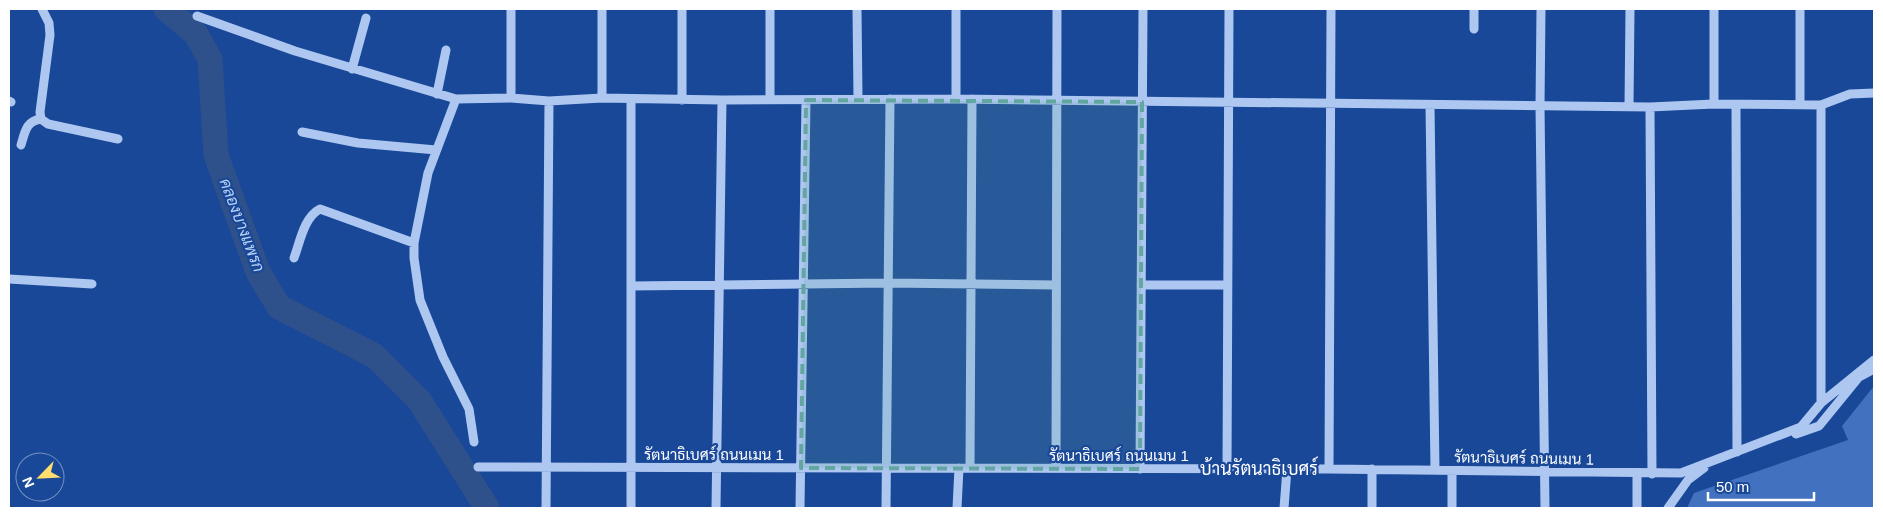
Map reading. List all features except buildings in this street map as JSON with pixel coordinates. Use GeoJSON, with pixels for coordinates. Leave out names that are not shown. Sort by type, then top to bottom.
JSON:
{"type":"FeatureCollection","features":[{"type":"Feature","properties":{"kind":"street"},"geometry":{"type":"LineString","coordinates":[[41,119],[40,112],[50,35],[49,23],[42,9]]}},
{"type":"Feature","properties":{"kind":"street"},"geometry":{"type":"LineString","coordinates":[[511,98],[512,9]]}},
{"type":"Feature","properties":{"kind":"street"},"geometry":{"type":"LineString","coordinates":[[602,9],[602,98]]}},
{"type":"Feature","properties":{"kind":"street"},"geometry":{"type":"LineString","coordinates":[[682,9],[682,100]]}},
{"type":"Feature","properties":{"kind":"street"},"geometry":{"type":"LineString","coordinates":[[770,9],[770,99]]}},
{"type":"Feature","properties":{"kind":"street"},"geometry":{"type":"LineString","coordinates":[[857,9],[858,99]]}},
{"type":"Feature","properties":{"kind":"street"},"geometry":{"type":"LineString","coordinates":[[956,9],[956,99]]}},
{"type":"Feature","properties":{"kind":"street"},"geometry":{"type":"LineString","coordinates":[[1056,468],[1057,9]]}},
{"type":"Feature","properties":{"kind":"street"},"geometry":{"type":"LineString","coordinates":[[1140,468],[1143,9]]}},
{"type":"Feature","properties":{"kind":"street"},"geometry":{"type":"LineString","coordinates":[[1227,469],[1229,9]]}},
{"type":"Feature","properties":{"kind":"street"},"geometry":{"type":"LineString","coordinates":[[1329,469],[1332,9]]}},
{"type":"Feature","properties":{"kind":"street"},"geometry":{"type":"LineString","coordinates":[[1474,9],[1474,29]]}},
{"type":"Feature","properties":{"kind":"street"},"geometry":{"type":"LineString","coordinates":[[1541,9],[1540,106],[1546,508]]}},
{"type":"Feature","properties":{"kind":"street"},"geometry":{"type":"LineString","coordinates":[[1629,106],[1630,9]]}},
{"type":"Feature","properties":{"kind":"street"},"geometry":{"type":"LineString","coordinates":[[1714,9],[1714,104]]}},
{"type":"Feature","properties":{"kind":"street"},"geometry":{"type":"LineString","coordinates":[[1800,9],[1800,104]]}},
{"type":"Feature","properties":{"kind":"street"},"geometry":{"type":"LineString","coordinates":[[197,16],[242,33],[352,69],[456,99],[511,98],[549,101],[602,98],[682,100],[972,99],[1650,107],[1714,104],[1736,106],[1821,104],[1850,94],[1874,93]]}},
{"type":"Feature","properties":{"kind":"street"},"geometry":{"type":"LineString","coordinates":[[352,69],[366,18]]}},
{"type":"Feature","properties":{"kind":"street"},"geometry":{"type":"LineString","coordinates":[[437,94],[446,50]]}},
{"type":"Feature","properties":{"kind":"street"},"geometry":{"type":"LineString","coordinates":[[631,98],[631,508]]}},
{"type":"Feature","properties":{"kind":"street"},"geometry":{"type":"LineString","coordinates":[[456,99],[428,173],[414,243],[414,258],[420,300],[443,357],[469,409],[474,442]]}},
{"type":"Feature","properties":{"kind":"street"},"geometry":{"type":"LineString","coordinates":[[886,508],[890,99]]}},
{"type":"Feature","properties":{"kind":"street"},"geometry":{"type":"LineString","coordinates":[[970,468],[972,99]]}},
{"type":"Feature","properties":{"kind":"street"},"geometry":{"type":"LineString","coordinates":[[716,508],[722,100]]}},
{"type":"Feature","properties":{"kind":"street"},"geometry":{"type":"LineString","coordinates":[[800,508],[806,100]]}},
{"type":"Feature","properties":{"kind":"street"},"geometry":{"type":"LineString","coordinates":[[546,508],[549,101]]}},
{"type":"Feature","properties":{"kind":"street"},"geometry":{"type":"LineString","coordinates":[[1430,104],[1435,470]]}},
{"type":"Feature","properties":{"kind":"street"},"geometry":{"type":"LineString","coordinates":[[1821,104],[1821,403]]}},
{"type":"Feature","properties":{"kind":"street"},"geometry":{"type":"LineString","coordinates":[[1736,106],[1737,452]]}},
{"type":"Feature","properties":{"kind":"street"},"geometry":{"type":"LineString","coordinates":[[1650,107],[1652,474]]}},
{"type":"Feature","properties":{"kind":"street"},"geometry":{"type":"LineString","coordinates":[[21,146],[28,124],[32,120],[41,119],[48,124],[118,138]]}},
{"type":"Feature","properties":{"kind":"street"},"geometry":{"type":"LineString","coordinates":[[302,132],[358,143],[436,150]]}},
{"type":"Feature","properties":{"kind":"street"},"geometry":{"type":"LineString","coordinates":[[294,258],[313,212],[320,209],[414,243]]}},
{"type":"Feature","properties":{"kind":"street"},"geometry":{"type":"LineString","coordinates":[[9,279],[92,284]]}},
{"type":"Feature","properties":{"kind":"street"},"geometry":{"type":"LineString","coordinates":[[631,286],[803,283],[1056,285]]}},
{"type":"Feature","properties":{"kind":"street"},"geometry":{"type":"LineString","coordinates":[[1141,286],[1228,285]]}},
{"type":"Feature","properties":{"kind":"street","name":"รัตนาธิเบศร์ ถนนเมน 1"},"geometry":{"type":"LineString","coordinates":[[478,468],[1140,468],[1681,473],[1801,427],[1821,403],[1874,360]]}},
{"type":"Feature","properties":{"kind":"street"},"geometry":{"type":"LineString","coordinates":[[1668,508],[1688,480],[1704,468],[1819,426],[1860,377],[1874,369]]}},
{"type":"Feature","properties":{"kind":"street"},"geometry":{"type":"LineString","coordinates":[[957,508],[959,468]]}},
{"type":"Feature","properties":{"kind":"street"},"geometry":{"type":"LineString","coordinates":[[1284,508],[1287,469]]}},
{"type":"Feature","properties":{"kind":"street"},"geometry":{"type":"LineString","coordinates":[[1372,470],[1372,508]]}},
{"type":"Feature","properties":{"kind":"street"},"geometry":{"type":"LineString","coordinates":[[1452,471],[1452,508]]}},
{"type":"Feature","properties":{"kind":"street"},"geometry":{"type":"LineString","coordinates":[[1637,473],[1637,508]]}},
{"type":"Feature","properties":{"kind":"highlighted area"},"geometry":{"type":"Polygon","coordinates":[[[806,100],[1142,102],[1140,469],[801,468],[806,100]]]}},
{"type":"Feature","properties":{"kind":"waterway","name":"คลองบางแพรก"},"geometry":{"type":"LineString","coordinates":[[166,9],[196,34],[210,59],[216,155],[258,272],[279,307],[375,356],[419,400],[487,508]]}},
{"type":"Feature","properties":{"kind":"district","name":"บ้านรัตนาธิเบศร์"},"geometry":{"type":"Point","coordinates":[1259,469]}}]}
